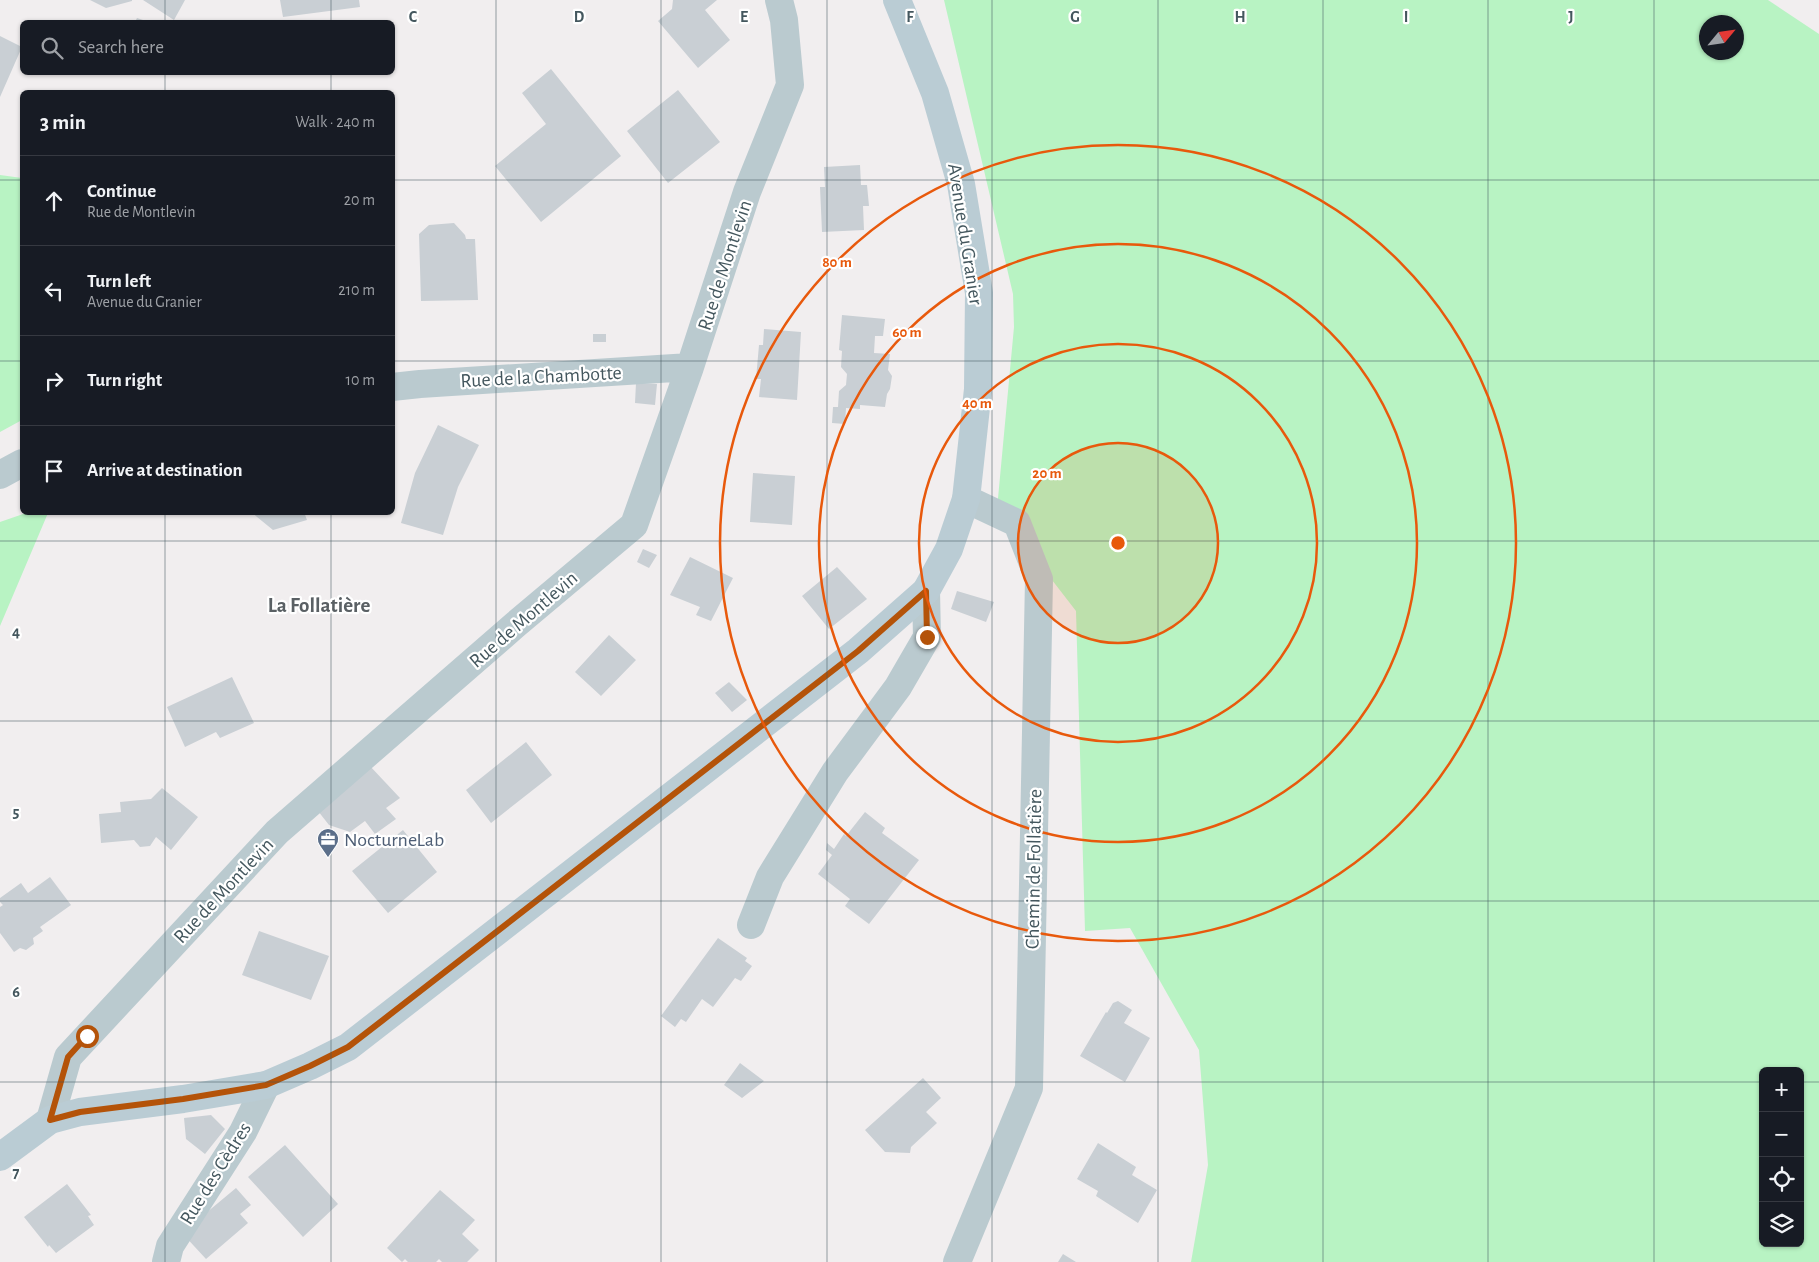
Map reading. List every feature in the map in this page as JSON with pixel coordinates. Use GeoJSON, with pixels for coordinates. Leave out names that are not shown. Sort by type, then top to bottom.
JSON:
{"type":"FeatureCollection","features":[{"type":"Feature","properties":{"kind":"main road","name":"Avenue du Granier"},"geometry":{"type":"LineString","coordinates":[[0,1157],[50,1120],[80,1112],[183,1099],[266,1085],[348,1047],[858,651],[926,591],[949,549],[966,498],[978,389],[978,293],[962,184],[935,93],[897,0]]}},
{"type":"Feature","properties":{"kind":"street","name":"Rue de Montlevin"},"geometry":{"type":"LineString","coordinates":[[50,1120],[68,1057],[277,832],[634,524],[690,367],[748,192],[790,85],[784,20],[778,0]]}},
{"type":"Feature","properties":{"kind":"street","name":"Rue de la Chambotte"},"geometry":{"type":"LineString","coordinates":[[395,387],[690,367]]}},
{"type":"Feature","properties":{"kind":"street"},"geometry":{"type":"LineString","coordinates":[[0,475],[20,464]]}},
{"type":"Feature","properties":{"kind":"street","name":"Chemin de Follatière"},"geometry":{"type":"LineString","coordinates":[[957,1262],[1029,1088],[1039,579],[1017,523],[966,498]]}},
{"type":"Feature","properties":{"kind":"street"},"geometry":{"type":"LineString","coordinates":[[751,925],[770,877],[835,772],[898,687],[927,637],[926,591]]}},
{"type":"Feature","properties":{"kind":"street","name":"Rue des Cèdres"},"geometry":{"type":"LineString","coordinates":[[166,1262],[170,1246],[243,1132],[266,1085]]}},
{"type":"Feature","properties":{"kind":"green space"},"geometry":{"type":"Polygon","coordinates":[[[944,0],[1768,0],[1819,34],[1819,1262],[1191,1262],[1208,1165],[1199,1050],[1130,928],[1085,931],[1076,611],[997,509],[1014,327],[1013,294],[944,0]]]}},
{"type":"Feature","properties":{"kind":"green space"},"geometry":{"type":"Polygon","coordinates":[[[0,175],[20,178],[20,421],[0,432],[0,175]]]}},
{"type":"Feature","properties":{"kind":"green space"},"geometry":{"type":"Polygon","coordinates":[[[20,515],[47,515],[0,626],[0,522],[20,515]]]}},
{"type":"Feature","properties":{"kind":"building"},"geometry":{"type":"Polygon","coordinates":[[[90,0],[132,0],[132,1],[106,8],[90,0]]]}},
{"type":"Feature","properties":{"kind":"building"},"geometry":{"type":"Polygon","coordinates":[[[143,0],[185,0],[174,20],[143,0]]]}},
{"type":"Feature","properties":{"kind":"building"},"geometry":{"type":"Polygon","coordinates":[[[280,0],[359,0],[360,7],[283,17],[280,0]]]}},
{"type":"Feature","properties":{"kind":"building"},"geometry":{"type":"Polygon","coordinates":[[[673,0],[717,0],[705,10],[730,40],[698,68],[658,21],[672,9],[673,0]]]}},
{"type":"Feature","properties":{"kind":"building"},"geometry":{"type":"Polygon","coordinates":[[[0,36],[20,46],[20,52],[0,97],[0,36]]]}},
{"type":"Feature","properties":{"kind":"building"},"geometry":{"type":"Polygon","coordinates":[[[551,69],[621,156],[541,222],[495,166],[546,124],[522,93],[551,69]]]}},
{"type":"Feature","properties":{"kind":"building"},"geometry":{"type":"Polygon","coordinates":[[[678,90],[720,142],[668,183],[627,131],[678,90]]]}},
{"type":"Feature","properties":{"kind":"building"},"geometry":{"type":"Polygon","coordinates":[[[860,165],[861,185],[867,185],[869,206],[863,206],[864,230],[822,232],[820,187],[825,187],[824,167],[860,165]]]}},
{"type":"Feature","properties":{"kind":"building"},"geometry":{"type":"Polygon","coordinates":[[[454,223],[465,235],[466,239],[475,239],[478,300],[421,301],[419,234],[429,225],[454,223]]]}},
{"type":"Feature","properties":{"kind":"building"},"geometry":{"type":"Polygon","coordinates":[[[842,315],[885,319],[883,336],[875,336],[874,353],[890,354],[888,370],[892,376],[885,407],[860,405],[860,409],[846,408],[845,424],[832,423],[833,407],[838,407],[839,391],[846,385],[847,374],[841,367],[842,351],[839,350],[842,315]]]}},
{"type":"Feature","properties":{"kind":"building"},"geometry":{"type":"Polygon","coordinates":[[[764,329],[801,332],[797,400],[759,397],[761,379],[756,379],[759,345],[763,345],[764,329]]]}},
{"type":"Feature","properties":{"kind":"building"},"geometry":{"type":"Polygon","coordinates":[[[593,334],[606,334],[606,342],[593,342],[593,334]]]}},
{"type":"Feature","properties":{"kind":"building"},"geometry":{"type":"Polygon","coordinates":[[[636,383],[657,384],[655,405],[635,403],[636,383]]]}},
{"type":"Feature","properties":{"kind":"building"},"geometry":{"type":"Polygon","coordinates":[[[438,425],[479,445],[458,487],[443,535],[401,523],[415,473],[438,425]]]}},
{"type":"Feature","properties":{"kind":"building"},"geometry":{"type":"Polygon","coordinates":[[[753,473],[795,476],[792,525],[750,522],[753,473]]]}},
{"type":"Feature","properties":{"kind":"building"},"geometry":{"type":"Polygon","coordinates":[[[255,515],[305,515],[307,520],[273,530],[255,515]]]}},
{"type":"Feature","properties":{"kind":"building"},"geometry":{"type":"Polygon","coordinates":[[[643,549],[657,555],[649,568],[637,562],[643,549]]]}},
{"type":"Feature","properties":{"kind":"building"},"geometry":{"type":"Polygon","coordinates":[[[690,557],[733,578],[711,621],[696,615],[700,607],[670,595],[690,557]]]}},
{"type":"Feature","properties":{"kind":"building"},"geometry":{"type":"Polygon","coordinates":[[[837,567],[867,599],[829,629],[802,596],[837,567]]]}},
{"type":"Feature","properties":{"kind":"building"},"geometry":{"type":"Polygon","coordinates":[[[957,591],[994,602],[986,622],[951,609],[957,591]]]}},
{"type":"Feature","properties":{"kind":"building"},"geometry":{"type":"Polygon","coordinates":[[[609,635],[636,660],[601,696],[575,672],[609,635]]]}},
{"type":"Feature","properties":{"kind":"building"},"geometry":{"type":"Polygon","coordinates":[[[232,677],[254,723],[220,738],[216,732],[185,747],[167,707],[232,677]]]}},
{"type":"Feature","properties":{"kind":"building"},"geometry":{"type":"Polygon","coordinates":[[[729,682],[747,700],[732,712],[715,693],[729,682]]]}},
{"type":"Feature","properties":{"kind":"building"},"geometry":{"type":"Polygon","coordinates":[[[526,742],[552,775],[491,823],[466,790],[526,742]]]}},
{"type":"Feature","properties":{"kind":"building"},"geometry":{"type":"Polygon","coordinates":[[[369,765],[400,798],[386,808],[396,819],[375,834],[365,821],[350,832],[329,825],[318,811],[369,765]]]}},
{"type":"Feature","properties":{"kind":"building"},"geometry":{"type":"Polygon","coordinates":[[[162,788],[198,817],[171,850],[156,837],[150,846],[140,847],[134,840],[101,843],[99,814],[121,812],[120,802],[151,799],[162,788]]]}},
{"type":"Feature","properties":{"kind":"building"},"geometry":{"type":"Polygon","coordinates":[[[865,812],[885,828],[882,833],[919,860],[869,924],[845,906],[850,899],[818,874],[832,855],[826,850],[827,843],[834,849],[844,834],[846,836],[865,812]]]}},
{"type":"Feature","properties":{"kind":"building"},"geometry":{"type":"Polygon","coordinates":[[[403,830],[437,872],[388,913],[352,871],[403,830]]]}},
{"type":"Feature","properties":{"kind":"building"},"geometry":{"type":"Polygon","coordinates":[[[50,877],[71,905],[40,927],[43,931],[33,938],[34,944],[26,950],[20,948],[14,952],[0,933],[0,907],[3,905],[0,902],[0,898],[21,883],[28,893],[50,877]]]}},
{"type":"Feature","properties":{"kind":"building"},"geometry":{"type":"Polygon","coordinates":[[[259,931],[329,956],[311,1000],[242,975],[259,931]]]}},
{"type":"Feature","properties":{"kind":"building"},"geometry":{"type":"Polygon","coordinates":[[[718,938],[747,958],[745,961],[752,966],[741,981],[735,978],[713,1007],[702,999],[686,1022],[681,1019],[675,1027],[661,1016],[718,938]]]}},
{"type":"Feature","properties":{"kind":"building"},"geometry":{"type":"Polygon","coordinates":[[[1118,1001],[1132,1010],[1124,1023],[1150,1038],[1125,1082],[1080,1056],[1106,1012],[1113,1003],[1118,1001]]]}},
{"type":"Feature","properties":{"kind":"building"},"geometry":{"type":"Polygon","coordinates":[[[740,1063],[764,1081],[742,1098],[724,1085],[740,1063]]]}},
{"type":"Feature","properties":{"kind":"building"},"geometry":{"type":"Polygon","coordinates":[[[923,1078],[941,1098],[926,1112],[937,1123],[911,1147],[910,1153],[885,1152],[865,1130],[923,1078]]]}},
{"type":"Feature","properties":{"kind":"building"},"geometry":{"type":"Polygon","coordinates":[[[211,1115],[225,1129],[205,1154],[186,1139],[184,1118],[211,1115]]]}},
{"type":"Feature","properties":{"kind":"building"},"geometry":{"type":"Polygon","coordinates":[[[1098,1143],[1136,1167],[1132,1175],[1157,1190],[1138,1223],[1096,1196],[1098,1191],[1077,1179],[1098,1143]]]}},
{"type":"Feature","properties":{"kind":"building"},"geometry":{"type":"Polygon","coordinates":[[[285,1145],[338,1204],[303,1237],[248,1177],[285,1145]]]}},
{"type":"Feature","properties":{"kind":"building"},"geometry":{"type":"Polygon","coordinates":[[[67,1184],[91,1215],[88,1216],[94,1225],[56,1253],[49,1245],[48,1247],[24,1217],[67,1184]]]}},
{"type":"Feature","properties":{"kind":"building"},"geometry":{"type":"Polygon","coordinates":[[[236,1188],[251,1205],[240,1214],[248,1223],[206,1259],[182,1233],[236,1188]]]}},
{"type":"Feature","properties":{"kind":"building"},"geometry":{"type":"Polygon","coordinates":[[[440,1190],[475,1220],[462,1234],[479,1250],[467,1262],[442,1262],[439,1259],[436,1262],[408,1262],[405,1259],[402,1262],[387,1248],[440,1190]]]}},
{"type":"Feature","properties":{"kind":"building"},"geometry":{"type":"Polygon","coordinates":[[[1063,1254],[1076,1262],[1058,1262],[1063,1254]]]}},
{"type":"Feature","properties":{"kind":"place","name":"NocturneLab"},"geometry":{"type":"Point","coordinates":[328,858]}},
{"type":"Feature","properties":{"kind":"district","name":"La Follatière"},"geometry":{"type":"Point","coordinates":[319,605]}},
{"type":"Feature","properties":{"kind":"route"},"geometry":{"type":"LineString","coordinates":[[87,1036],[68,1057],[50,1120],[80,1112],[183,1099],[266,1085],[310,1066],[348,1047],[858,651],[926,591],[927,637]]}}]}
